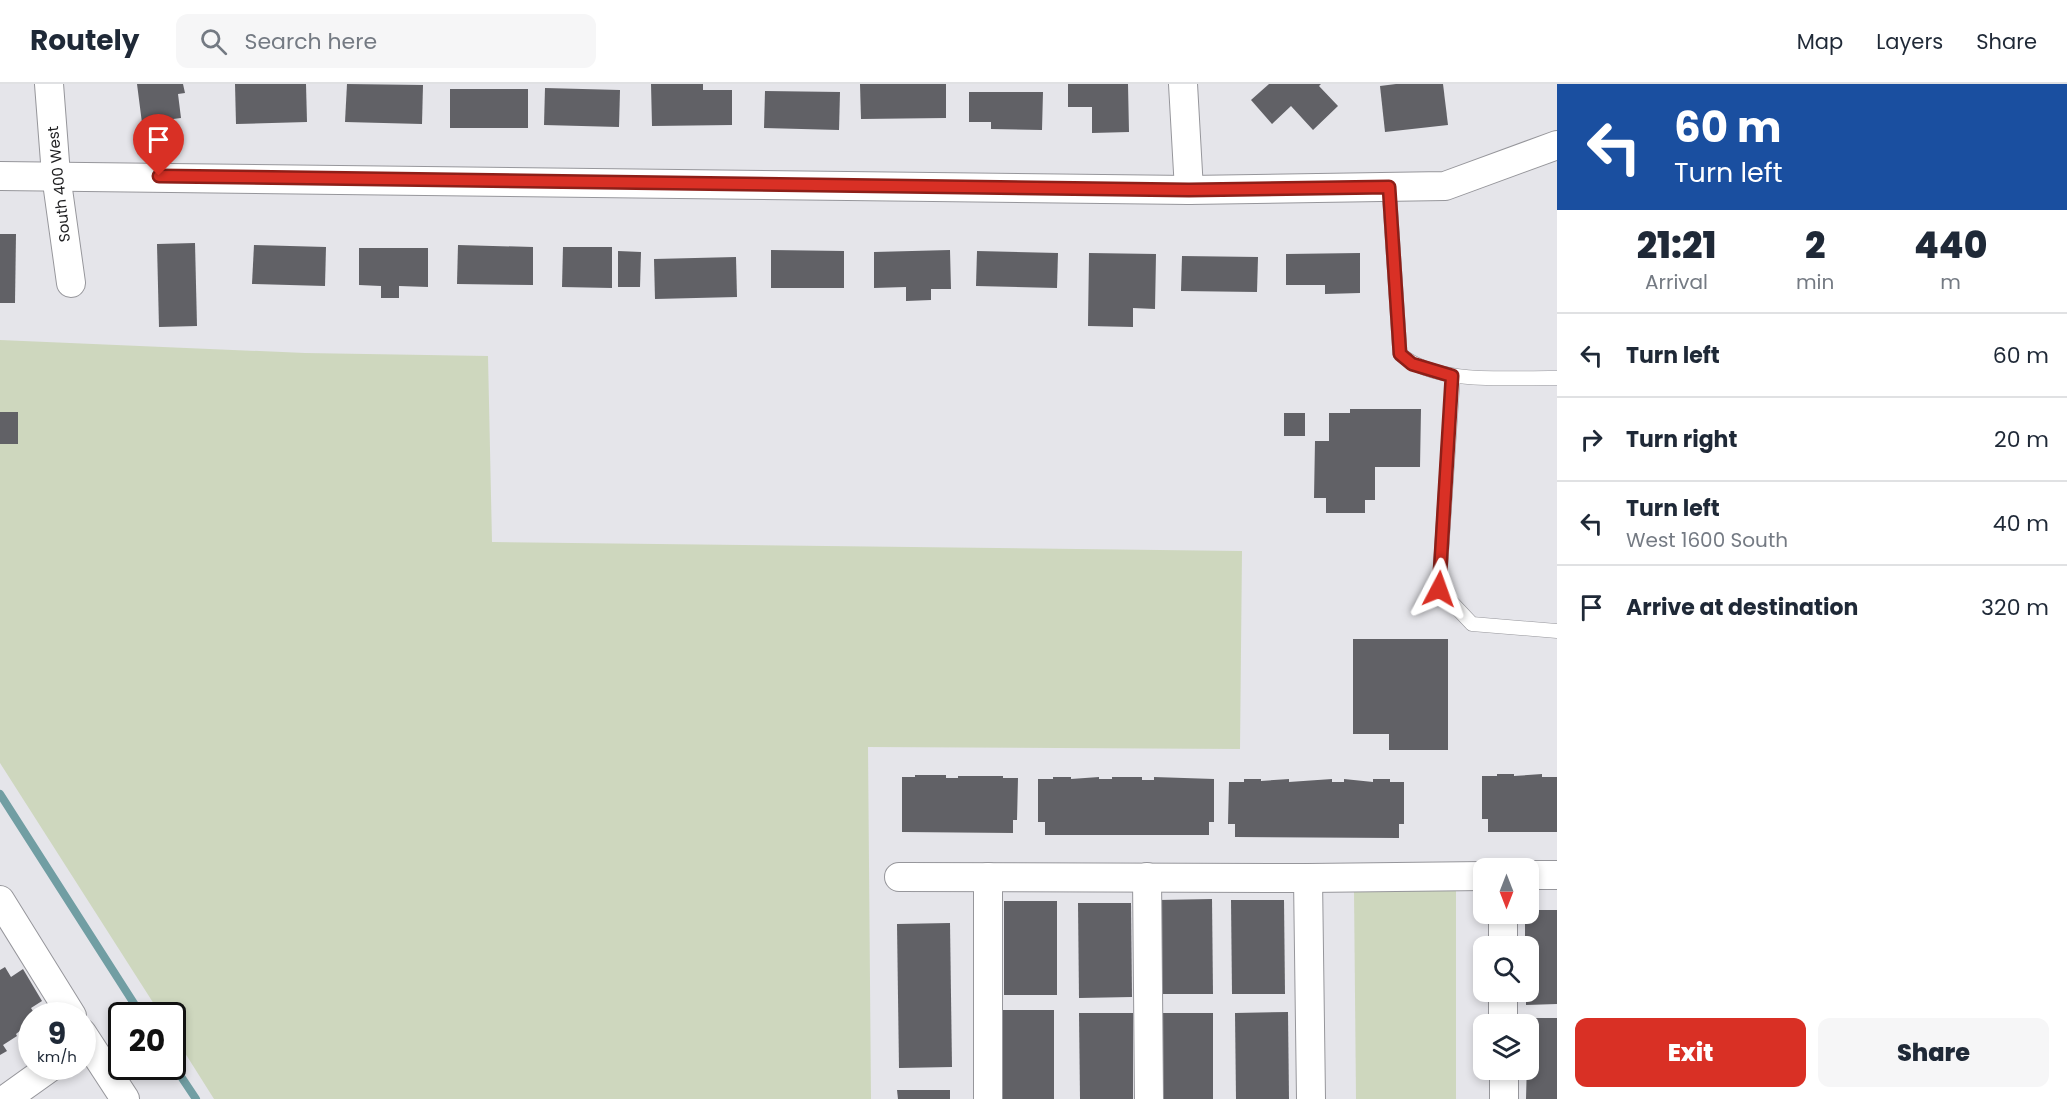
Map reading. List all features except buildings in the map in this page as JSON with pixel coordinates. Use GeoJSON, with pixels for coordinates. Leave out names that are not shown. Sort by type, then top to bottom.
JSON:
{"type":"FeatureCollection","features":[{"type":"Feature","properties":{"kind":"street","name":"South 400 West"},"geometry":{"type":"LineString","coordinates":[[49,84],[56,175],[71,283]]}},
{"type":"Feature","properties":{"kind":"street"},"geometry":{"type":"LineString","coordinates":[[1183,84],[1189,190]]}},
{"type":"Feature","properties":{"kind":"street"},"geometry":{"type":"LineString","coordinates":[[0,176],[1189,190],[1445,186],[1557,145]]}},
{"type":"Feature","properties":{"kind":"street"},"geometry":{"type":"LineString","coordinates":[[1539,876],[1557,875]]}},
{"type":"Feature","properties":{"kind":"street"},"geometry":{"type":"LineString","coordinates":[[899,877],[1473,876]]}},
{"type":"Feature","properties":{"kind":"street"},"geometry":{"type":"LineString","coordinates":[[988,877],[988,1099]]}},
{"type":"Feature","properties":{"kind":"street"},"geometry":{"type":"LineString","coordinates":[[1146,878],[1149,1099]]}},
{"type":"Feature","properties":{"kind":"street"},"geometry":{"type":"LineString","coordinates":[[1308,878],[1311,1099]]}},
{"type":"Feature","properties":{"kind":"street"},"geometry":{"type":"LineString","coordinates":[[0,900],[63,1002]]}},
{"type":"Feature","properties":{"kind":"street"},"geometry":{"type":"LineString","coordinates":[[96,1058],[124,1099]]}},
{"type":"Feature","properties":{"kind":"street"},"geometry":{"type":"LineString","coordinates":[[6,1099],[32,1080]]}},
{"type":"Feature","properties":{"kind":"street"},"geometry":{"type":"LineString","coordinates":[[1503,1080],[1504,1099]]}},
{"type":"Feature","properties":{"kind":"lane"},"geometry":{"type":"LineString","coordinates":[[1389,187],[1400,354],[1412,364],[1452,376],[1557,378]]}},
{"type":"Feature","properties":{"kind":"lane"},"geometry":{"type":"LineString","coordinates":[[1452,376],[1439,589],[1472,624],[1557,631]]}},
{"type":"Feature","properties":{"kind":"green space"},"geometry":{"type":"Polygon","coordinates":[[[0,340],[305,353],[488,356],[492,542],[1242,551],[1240,749],[868,747],[871,1099],[214,1099],[186,1055],[186,1002],[153,1002],[0,763],[0,340]]]}},
{"type":"Feature","properties":{"kind":"green space"},"geometry":{"type":"Polygon","coordinates":[[[1354,891],[1456,891],[1456,1099],[1356,1099],[1354,891]]]}},
{"type":"Feature","properties":{"kind":"waterway"},"geometry":{"type":"LineString","coordinates":[[0,794],[133,1002]]}},
{"type":"Feature","properties":{"kind":"waterway"},"geometry":{"type":"LineString","coordinates":[[183,1080],[196,1099]]}},
{"type":"Feature","properties":{"kind":"route"},"geometry":{"type":"LineString","coordinates":[[159,176],[1189,190],[1389,187],[1400,354],[1412,364],[1452,376],[1439,589]]}}]}
